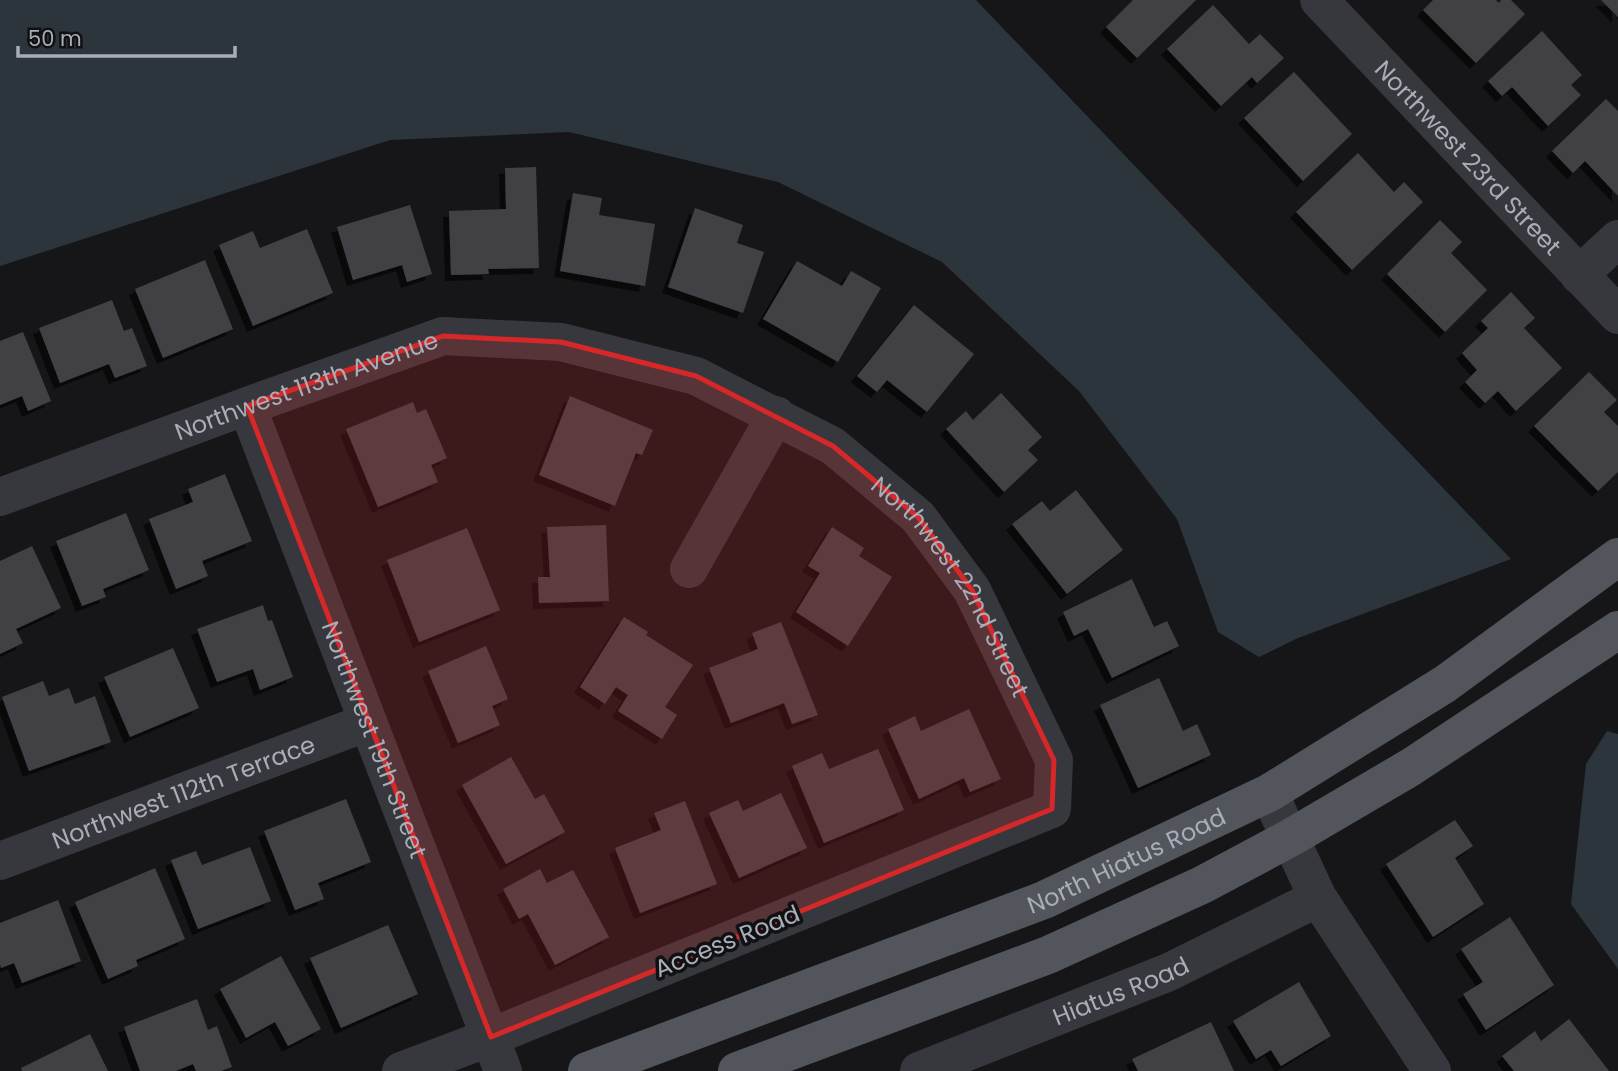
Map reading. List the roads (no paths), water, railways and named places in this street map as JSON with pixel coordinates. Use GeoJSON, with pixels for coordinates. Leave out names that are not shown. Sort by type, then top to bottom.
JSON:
{"type":"FeatureCollection","features":[{"type":"Feature","properties":{"kind":"main road","name":"North Hiatus Road"},"geometry":{"type":"LineString","coordinates":[[587,1071],[1044,900],[1269,793],[1445,684],[1618,557]]}},
{"type":"Feature","properties":{"kind":"main road"},"geometry":{"type":"LineString","coordinates":[[737,1071],[1048,955],[1202,885],[1290,838],[1411,767],[1618,630]]}},
{"type":"Feature","properties":{"kind":"street","name":"Northwest 23rd Street"},"geometry":{"type":"LineString","coordinates":[[1319,0],[1618,315]]}},
{"type":"Feature","properties":{"kind":"street"},"geometry":{"type":"LineString","coordinates":[[1579,275],[1618,239]]}},
{"type":"Feature","properties":{"kind":"street","name":"Northwest 113th Avenue"},"geometry":{"type":"LineString","coordinates":[[0,497],[443,336],[561,342],[696,376],[776,415]]}},
{"type":"Feature","properties":{"kind":"street","name":"Northwest 19th Street"},"geometry":{"type":"LineString","coordinates":[[247,406],[497,1054]]}},
{"type":"Feature","properties":{"kind":"street"},"geometry":{"type":"LineString","coordinates":[[689,569],[776,415]]}},
{"type":"Feature","properties":{"kind":"street","name":"Northwest 22nd Street"},"geometry":{"type":"LineString","coordinates":[[776,415],[833,446],[918,517],[972,590],[1054,760],[1052,809]]}},
{"type":"Feature","properties":{"kind":"street","name":"Northwest 112th Terrace"},"geometry":{"type":"LineString","coordinates":[[0,862],[368,722]]}},
{"type":"Feature","properties":{"kind":"street"},"geometry":{"type":"LineString","coordinates":[[1269,793],[1318,898],[1432,1071]]}},
{"type":"Feature","properties":{"kind":"street","name":"Access Road"},"geometry":{"type":"LineString","coordinates":[[401,1071],[497,1054],[1052,809]]}},
{"type":"Feature","properties":{"kind":"street","name":"Hiatus Road"},"geometry":{"type":"LineString","coordinates":[[919,1071],[1169,972],[1318,898]]}}]}
